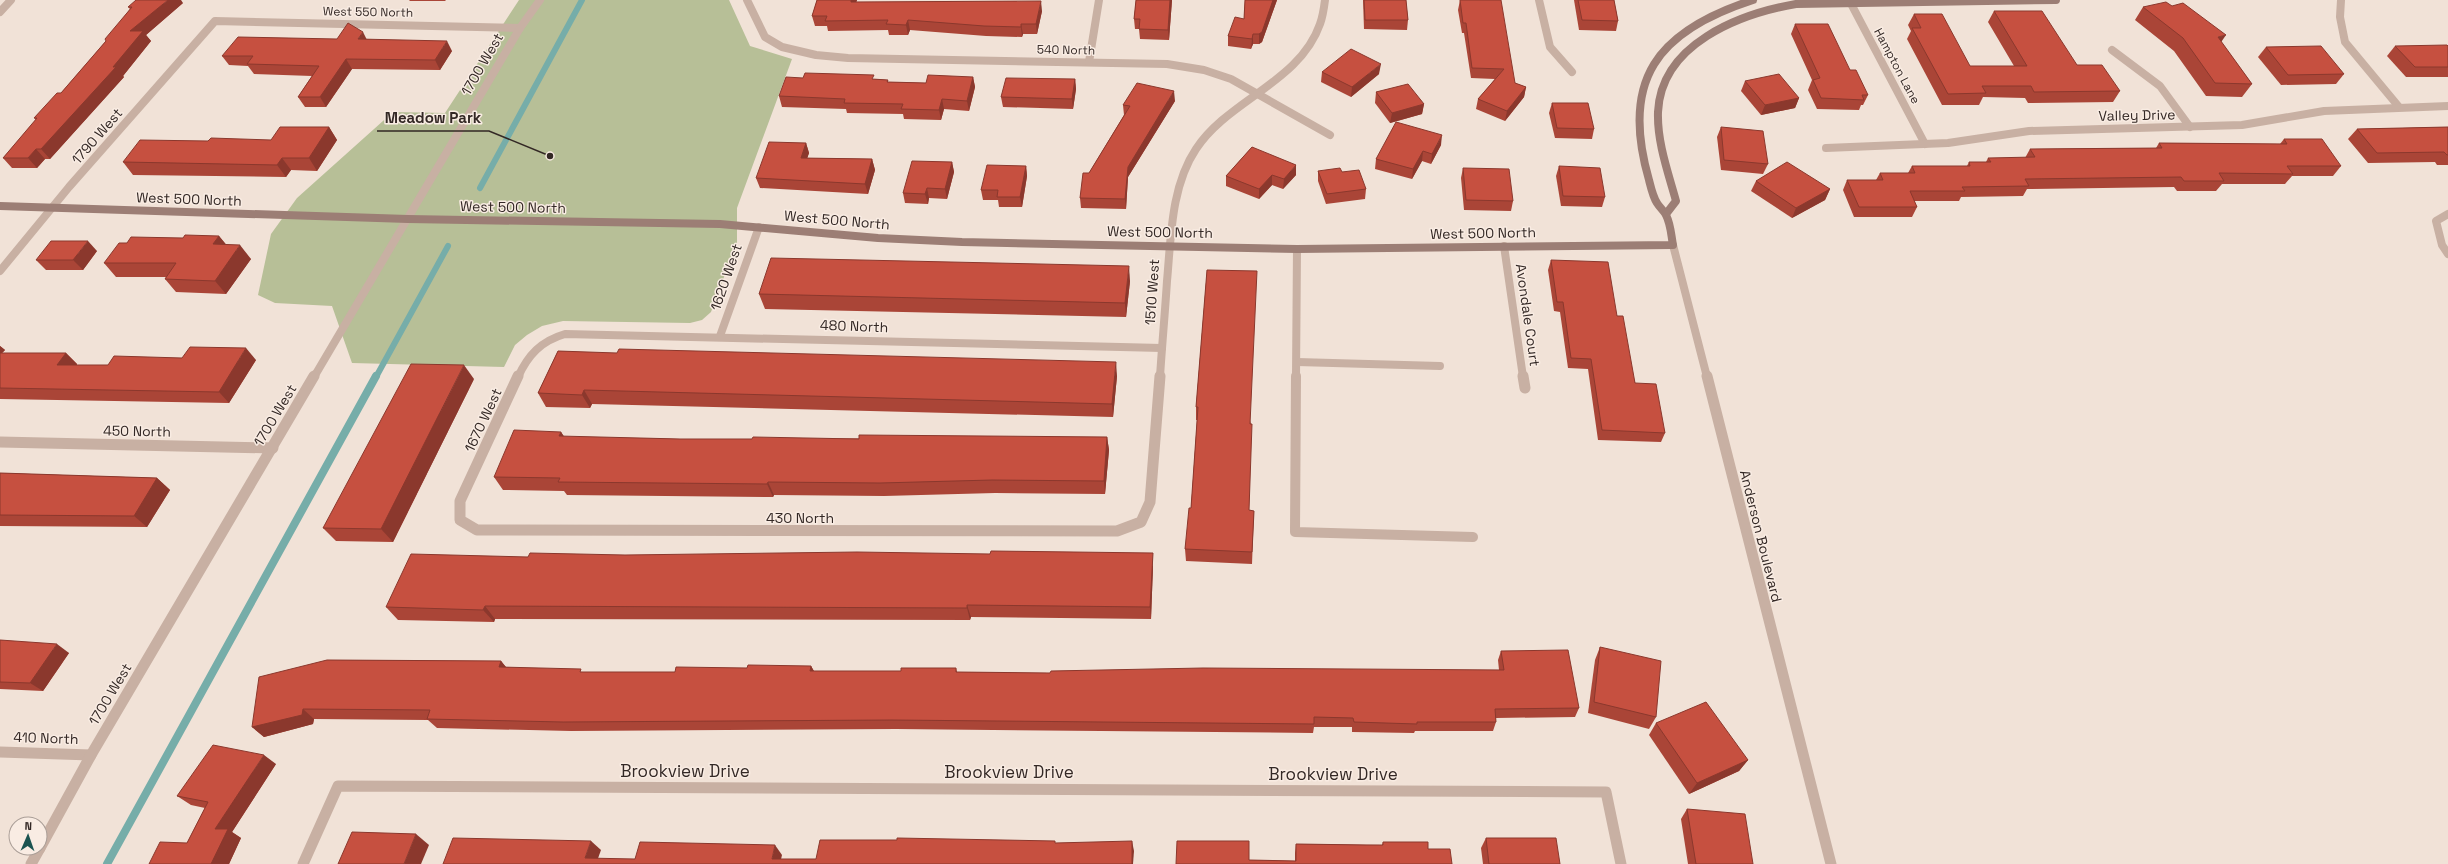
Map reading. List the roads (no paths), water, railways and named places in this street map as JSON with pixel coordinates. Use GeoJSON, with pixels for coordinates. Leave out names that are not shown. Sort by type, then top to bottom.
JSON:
{"type":"FeatureCollection","features":[{"type":"Feature","properties":{"kind":"street","name":"1700 West"},"geometry":{"type":"LineString","coordinates":[[48,833],[91,755],[520,28],[540,0]]}},
{"type":"Feature","properties":{"kind":"street","name":"540 North"},"geometry":{"type":"LineString","coordinates":[[747,0],[764,36],[786,48],[816,55],[848,58],[1167,64],[1204,70],[1231,79],[1255,94],[1330,135]]}},
{"type":"Feature","properties":{"kind":"street"},"geometry":{"type":"LineString","coordinates":[[1089,62],[1098,0]]}},
{"type":"Feature","properties":{"kind":"street","name":"1510 West"},"geometry":{"type":"LineString","coordinates":[[1141,522],[1150,502],[1170,246],[1173,218],[1182,176],[1203,138],[1236,108],[1300,58],[1317,30],[1325,0]]}},
{"type":"Feature","properties":{"kind":"street"},"geometry":{"type":"LineString","coordinates":[[1539,0],[1550,47],[1572,72]]}},
{"type":"Feature","properties":{"kind":"street","name":"Anderson Boulevard"},"geometry":{"type":"LineString","coordinates":[[1753,0],[1722,10],[1693,25],[1670,43],[1655,60],[1647,75],[1640,94],[1638,112],[1639,134],[1656,202],[1666,214],[1831,864]]}},
{"type":"Feature","properties":{"kind":"street"},"geometry":{"type":"LineString","coordinates":[[1666,214],[1676,201],[1658,129],[1660,98],[1673,68],[1688,50],[1713,32],[1739,20],[1771,9],[1795,4],[1849,1],[2056,0]]}},
{"type":"Feature","properties":{"kind":"street"},"geometry":{"type":"LineString","coordinates":[[2341,0],[2340,17],[2345,42],[2399,107]]}},
{"type":"Feature","properties":{"kind":"street","name":"Hampton Lane"},"geometry":{"type":"LineString","coordinates":[[1849,1],[1925,144]]}},
{"type":"Feature","properties":{"kind":"street","name":"West 550 North"},"geometry":{"type":"LineString","coordinates":[[215,21],[520,28]]}},
{"type":"Feature","properties":{"kind":"street","name":"1790 West"},"geometry":{"type":"LineString","coordinates":[[0,271],[51,209],[215,21]]}},
{"type":"Feature","properties":{"kind":"street"},"geometry":{"type":"LineString","coordinates":[[2112,50],[2160,86],[2190,127]]}},
{"type":"Feature","properties":{"kind":"street","name":"Valley Drive"},"geometry":{"type":"LineString","coordinates":[[1826,148],[1961,142],[2029,131],[2242,125],[2324,111],[2448,106]]}},
{"type":"Feature","properties":{"kind":"street","name":"West 500 North"},"geometry":{"type":"LineString","coordinates":[[0,206],[51,209],[408,219],[712,224],[878,238],[962,242],[1297,250],[1504,246],[1673,245]]}},
{"type":"Feature","properties":{"kind":"street"},"geometry":{"type":"LineString","coordinates":[[2448,214],[2436,221],[2442,245],[2448,254]]}},
{"type":"Feature","properties":{"kind":"street","name":"1620 West"},"geometry":{"type":"LineString","coordinates":[[720,336],[759,227]]}},
{"type":"Feature","properties":{"kind":"street","name":"Avondale Court"},"geometry":{"type":"LineString","coordinates":[[1504,246],[1525,388]]}},
{"type":"Feature","properties":{"kind":"street","name":"480 North"},"geometry":{"type":"LineString","coordinates":[[546,339],[565,334],[584,334],[720,336],[1162,348]]}},
{"type":"Feature","properties":{"kind":"street","name":"1670 West"},"geometry":{"type":"LineString","coordinates":[[460,520],[460,501],[525,362],[532,351],[546,339]]}},
{"type":"Feature","properties":{"kind":"street","name":"450 North"},"geometry":{"type":"LineString","coordinates":[[0,442],[273,448]]}},
{"type":"Feature","properties":{"kind":"street","name":"430 North"},"geometry":{"type":"LineString","coordinates":[[460,520],[477,530],[682,532],[1117,531],[1141,522]]}},
{"type":"Feature","properties":{"kind":"street","name":"410 North"},"geometry":{"type":"LineString","coordinates":[[0,752],[91,755]]}},
{"type":"Feature","properties":{"kind":"street","name":"Brookview Drive"},"geometry":{"type":"LineString","coordinates":[[303,864],[338,786],[1606,792],[1621,864]]}},
{"type":"Feature","properties":{"kind":"lane"},"geometry":{"type":"LineString","coordinates":[[0,12],[11,0]]}},
{"type":"Feature","properties":{"kind":"lane"},"geometry":{"type":"LineString","coordinates":[[1297,250],[1298,362],[1295,532],[1473,537]]}},
{"type":"Feature","properties":{"kind":"lane"},"geometry":{"type":"LineString","coordinates":[[1298,362],[1440,366]]}},
{"type":"Feature","properties":{"kind":"waterway"},"geometry":{"type":"LineString","coordinates":[[480,188],[582,0]]}},
{"type":"Feature","properties":{"kind":"waterway"},"geometry":{"type":"LineString","coordinates":[[376,377],[448,246]]}},
{"type":"Feature","properties":{"kind":"waterway"},"geometry":{"type":"LineString","coordinates":[[107,864],[376,376]]}},
{"type":"Feature","properties":{"kind":"place","name":"Meadow Park"},"geometry":{"type":"Point","coordinates":[550,156]}}]}
